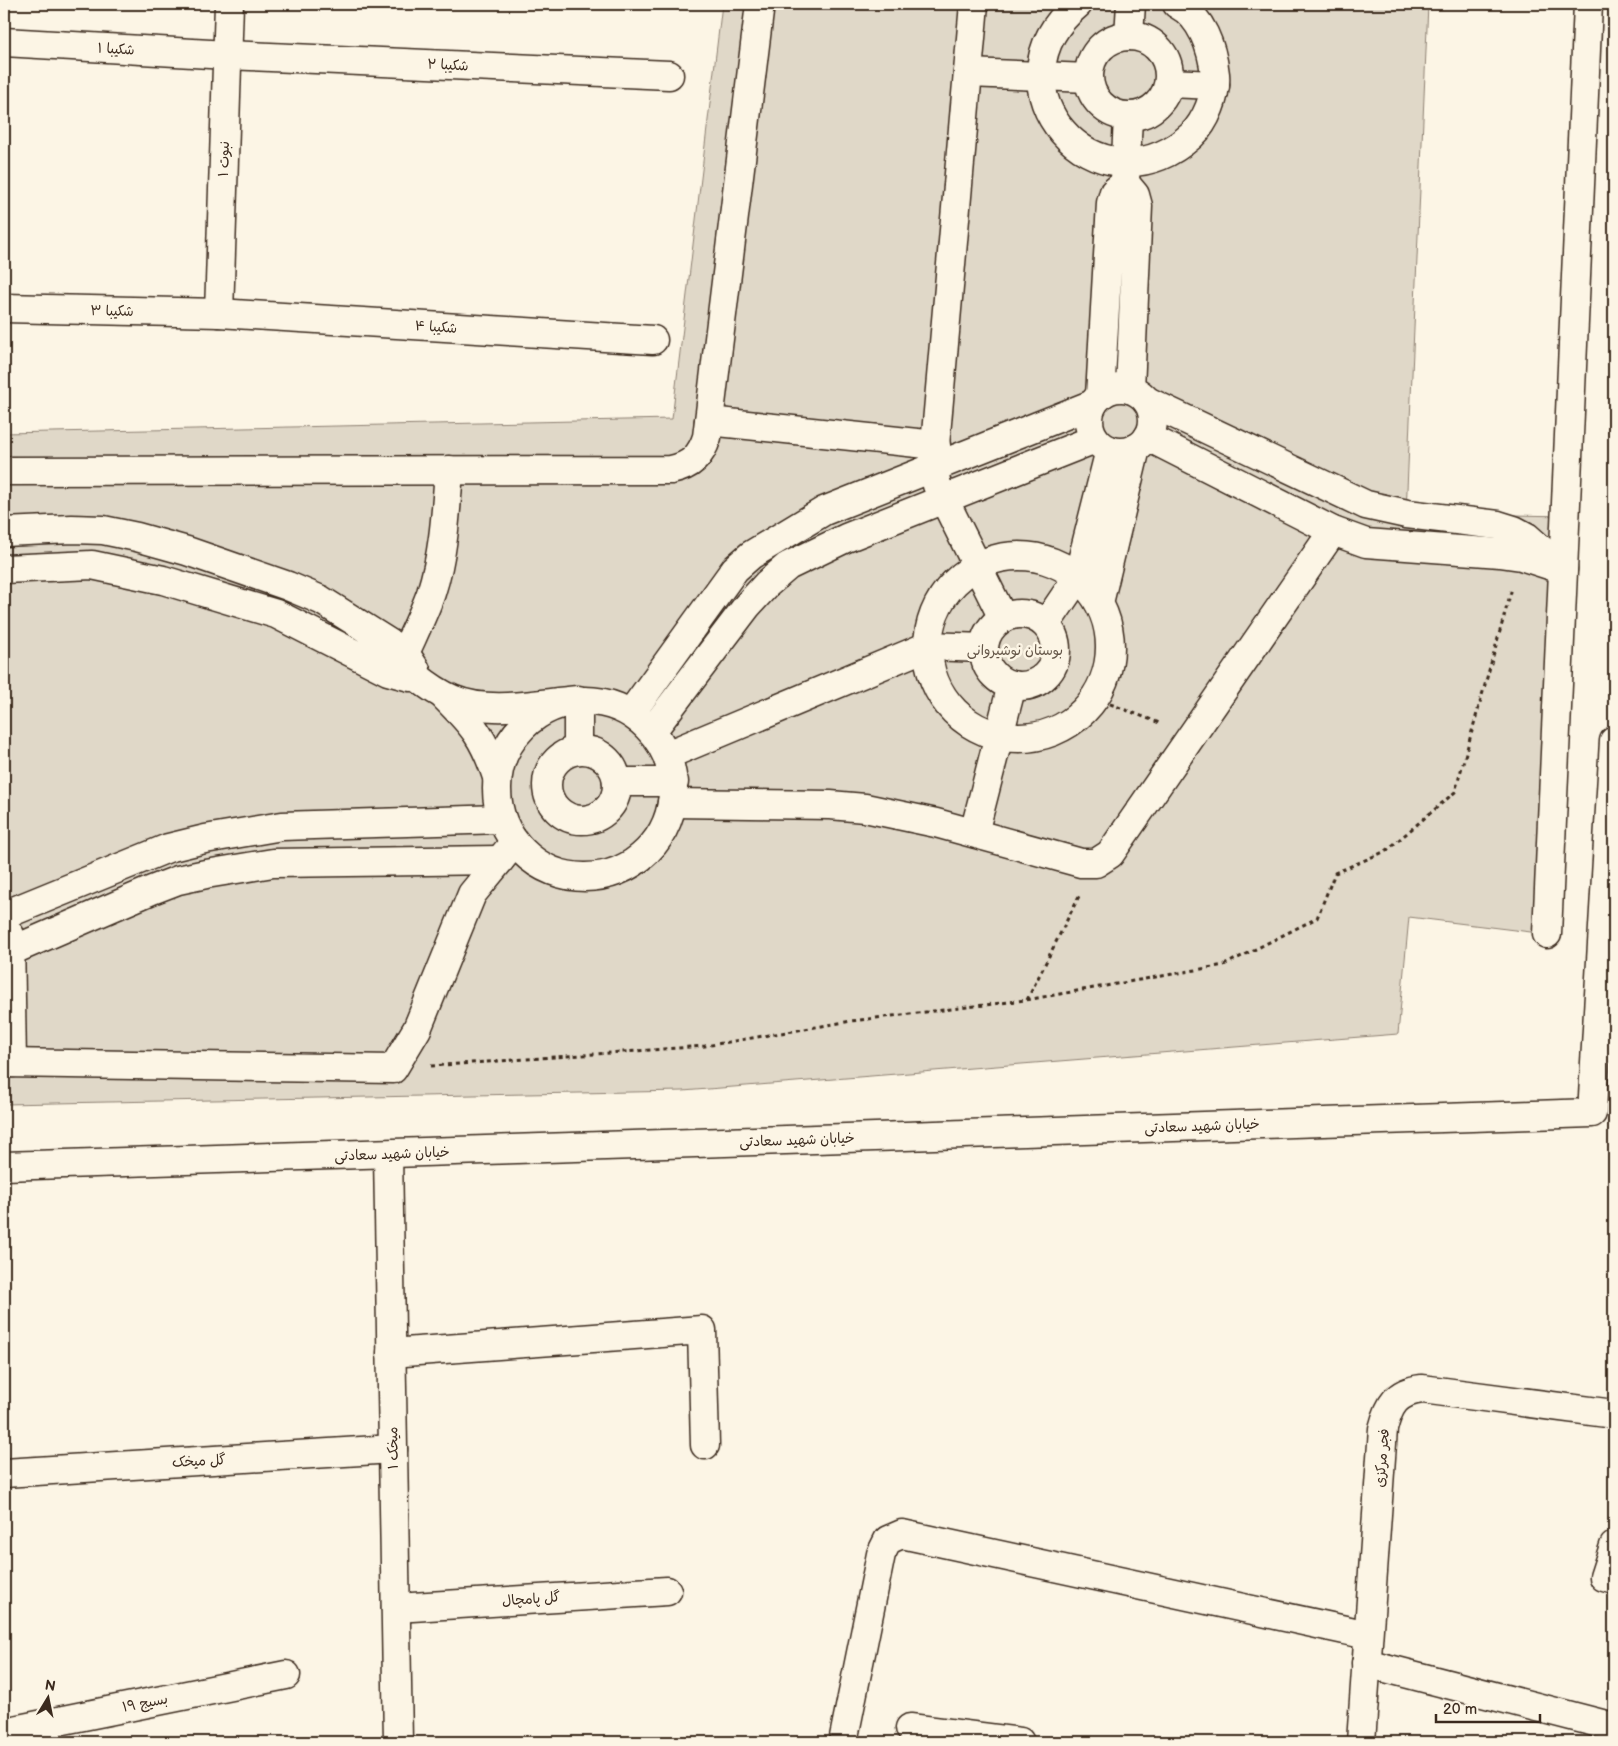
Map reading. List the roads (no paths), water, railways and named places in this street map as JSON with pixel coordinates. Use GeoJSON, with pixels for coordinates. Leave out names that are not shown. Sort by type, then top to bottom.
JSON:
{"type":"FeatureCollection","features":[{"type":"Feature","properties":{"kind":"street","name":"نبوت ۱"},"geometry":{"type":"LineString","coordinates":[[220,313],[229,4]]}},
{"type":"Feature","properties":{"kind":"street"},"geometry":{"type":"LineString","coordinates":[[4,471],[671,470],[684,467],[695,460],[703,450],[709,421],[760,4]]}},
{"type":"Feature","properties":{"kind":"street"},"geometry":{"type":"LineString","coordinates":[[974,4],[934,457],[937,485],[1003,618]]}},
{"type":"Feature","properties":{"kind":"street"},"geometry":{"type":"LineString","coordinates":[[652,731],[747,606],[766,584],[788,566],[829,545],[944,499],[1122,443],[1153,421],[1138,395],[1138,206],[1135,196],[1125,172],[1073,144],[1056,126],[1045,105],[1041,76],[1042,57],[1050,35],[1064,15],[1078,4]]}},
{"type":"Feature","properties":{"kind":"street"},"geometry":{"type":"LineString","coordinates":[[1129,36],[1131,4]]}},
{"type":"Feature","properties":{"kind":"street"},"geometry":{"type":"LineString","coordinates":[[1125,172],[1175,150],[1196,131],[1210,107],[1214,85],[1212,52],[1200,26],[1177,4]]}},
{"type":"Feature","properties":{"kind":"street"},"geometry":{"type":"LineString","coordinates":[[1547,934],[1588,4]]}},
{"type":"Feature","properties":{"kind":"street"},"geometry":{"type":"LineString","coordinates":[[1129,36],[1145,39],[1165,57],[1169,69],[1169,83],[1165,96],[1156,106],[1145,113],[1128,117],[1107,111],[1090,90],[1088,78],[1090,64],[1096,52],[1106,42],[1118,37],[1129,36]]}},
{"type":"Feature","properties":{"kind":"street","name":"شکیبا ۱"},"geometry":{"type":"LineString","coordinates":[[4,42],[227,55]]}},
{"type":"Feature","properties":{"kind":"street","name":"شکیبا ۲"},"geometry":{"type":"LineString","coordinates":[[227,55],[669,75]]}},
{"type":"Feature","properties":{"kind":"street"},"geometry":{"type":"LineString","coordinates":[[968,73],[1088,78]]}},
{"type":"Feature","properties":{"kind":"street"},"geometry":{"type":"LineString","coordinates":[[1169,83],[1214,85]]}},
{"type":"Feature","properties":{"kind":"street"},"geometry":{"type":"LineString","coordinates":[[1128,117],[1125,172],[1114,192],[1111,203],[1096,400],[1089,414],[1089,425],[1122,443],[1366,543],[1521,556],[1563,570]]}},
{"type":"Feature","properties":{"kind":"street","name":"شکیبا ۳"},"geometry":{"type":"LineString","coordinates":[[4,308],[220,313]]}},
{"type":"Feature","properties":{"kind":"street","name":"شکیبا ۴"},"geometry":{"type":"LineString","coordinates":[[220,313],[653,340]]}},
{"type":"Feature","properties":{"kind":"street"},"geometry":{"type":"LineString","coordinates":[[631,713],[735,570],[751,555],[824,511],[934,457],[1096,400],[1109,390],[1119,388],[1138,395],[1366,505],[1407,514],[1498,525],[1514,530],[1527,537],[1563,570]]}},
{"type":"Feature","properties":{"kind":"street"},"geometry":{"type":"LineString","coordinates":[[709,421],[934,457]]}},
{"type":"Feature","properties":{"kind":"street"},"geometry":{"type":"LineString","coordinates":[[1046,624],[1078,577],[1122,443]]}},
{"type":"Feature","properties":{"kind":"street"},"geometry":{"type":"LineString","coordinates":[[1099,603],[1122,443]]}},
{"type":"Feature","properties":{"kind":"street"},"geometry":{"type":"LineString","coordinates":[[4,569],[92,565],[163,580],[276,614],[388,671],[410,678],[410,665],[431,593],[445,529],[449,470]]}},
{"type":"Feature","properties":{"kind":"street"},"geometry":{"type":"LineString","coordinates":[[4,532],[72,529],[103,530],[137,537],[187,551],[288,586],[321,600],[410,665],[472,723],[483,739],[497,777]]}},
{"type":"Feature","properties":{"kind":"street"},"geometry":{"type":"LineString","coordinates":[[617,782],[673,793],[846,806],[936,823],[1082,863],[1096,863],[1110,854],[1333,531]]}},
{"type":"Feature","properties":{"kind":"street"},"geometry":{"type":"LineString","coordinates":[[1030,556],[1056,563],[1078,577],[1099,603],[1107,621],[1111,647],[1107,674],[1095,698],[1078,717],[1055,731],[1028,738],[983,731],[963,719],[947,703],[935,683],[928,661],[928,646],[933,616],[943,595],[959,578],[977,566],[1003,557],[1030,556]]}},
{"type":"Feature","properties":{"kind":"street"},"geometry":{"type":"LineString","coordinates":[[1013,614],[1025,614],[1046,624],[1053,633],[1057,644],[1053,667],[1045,677],[1036,683],[1024,686],[1002,682],[992,674],[986,663],[984,648],[986,638],[992,628],[1003,618],[1013,614]]}},
{"type":"Feature","properties":{"kind":"street"},"geometry":{"type":"LineString","coordinates":[[667,756],[928,646],[984,648]]}},
{"type":"Feature","properties":{"kind":"street"},"geometry":{"type":"LineString","coordinates":[[974,833],[1012,685]]}},
{"type":"Feature","properties":{"kind":"street"},"geometry":{"type":"LineString","coordinates":[[7,953],[152,890],[178,880],[206,874],[273,863],[507,852],[561,874],[589,877],[617,872],[641,857],[660,836],[673,793],[667,756],[652,731],[631,713],[606,703],[578,700],[482,706],[452,699],[440,693]]}},
{"type":"Feature","properties":{"kind":"street"},"geometry":{"type":"LineString","coordinates":[[578,700],[578,750]]}},
{"type":"Feature","properties":{"kind":"street"},"geometry":{"type":"LineString","coordinates":[[507,852],[496,792],[499,765],[510,740],[528,720],[552,706],[578,700]]}},
{"type":"Feature","properties":{"kind":"street","name":"خیابان شهید سعادتی"},"geometry":{"type":"LineString","coordinates":[[1602,1114],[1592,1113],[1614,741]]}},
{"type":"Feature","properties":{"kind":"street"},"geometry":{"type":"LineString","coordinates":[[578,750],[590,751],[601,755],[615,772],[617,782],[616,795],[611,806],[593,819],[581,821],[560,812],[552,803],[547,781],[551,769],[558,760],[578,750]]}},
{"type":"Feature","properties":{"kind":"street"},"geometry":{"type":"LineString","coordinates":[[501,819],[282,826],[205,839],[168,848],[7,914],[8,1063],[393,1069],[417,1029],[472,894],[507,852]]}},
{"type":"Feature","properties":{"kind":"street","name":"خیابان شهید سعادتی"},"geometry":{"type":"LineString","coordinates":[[4,1166],[1602,1114]]}},
{"type":"Feature","properties":{"kind":"street","name":"میخک ۱"},"geometry":{"type":"LineString","coordinates":[[388,1154],[398,1742]]}},
{"type":"Feature","properties":{"kind":"street"},"geometry":{"type":"LineString","coordinates":[[391,1354],[702,1330],[705,1445]]}},
{"type":"Feature","properties":{"kind":"street","name":"فجر مرکزی"},"geometry":{"type":"LineString","coordinates":[[1361,1742],[1383,1429],[1388,1412],[1396,1400],[1408,1391],[1422,1389],[1614,1414]]}},
{"type":"Feature","properties":{"kind":"street","name":"گل میخک"},"geometry":{"type":"LineString","coordinates":[[4,1473],[393,1449]]}},
{"type":"Feature","properties":{"kind":"street"},"geometry":{"type":"LineString","coordinates":[[844,1742],[881,1554],[888,1540],[902,1534],[1368,1635]]}},
{"type":"Feature","properties":{"kind":"street"},"geometry":{"type":"LineString","coordinates":[[1614,1546],[1604,1577],[1614,1580]]}},
{"type":"Feature","properties":{"kind":"street","name":"گل پامچال"},"geometry":{"type":"LineString","coordinates":[[396,1608],[667,1591]]}},
{"type":"Feature","properties":{"kind":"street"},"geometry":{"type":"LineString","coordinates":[[1366,1663],[1614,1727]]}},
{"type":"Feature","properties":{"kind":"street","name":"بسیج ۱۹"},"geometry":{"type":"LineString","coordinates":[[4,1732],[286,1675]]}},
{"type":"Feature","properties":{"kind":"street"},"geometry":{"type":"LineString","coordinates":[[910,1728],[1020,1742]]}},
{"type":"Feature","properties":{"kind":"park label","name":"بوستان نوشیروانی"},"geometry":{"type":"Point","coordinates":[1015,650]}}]}
